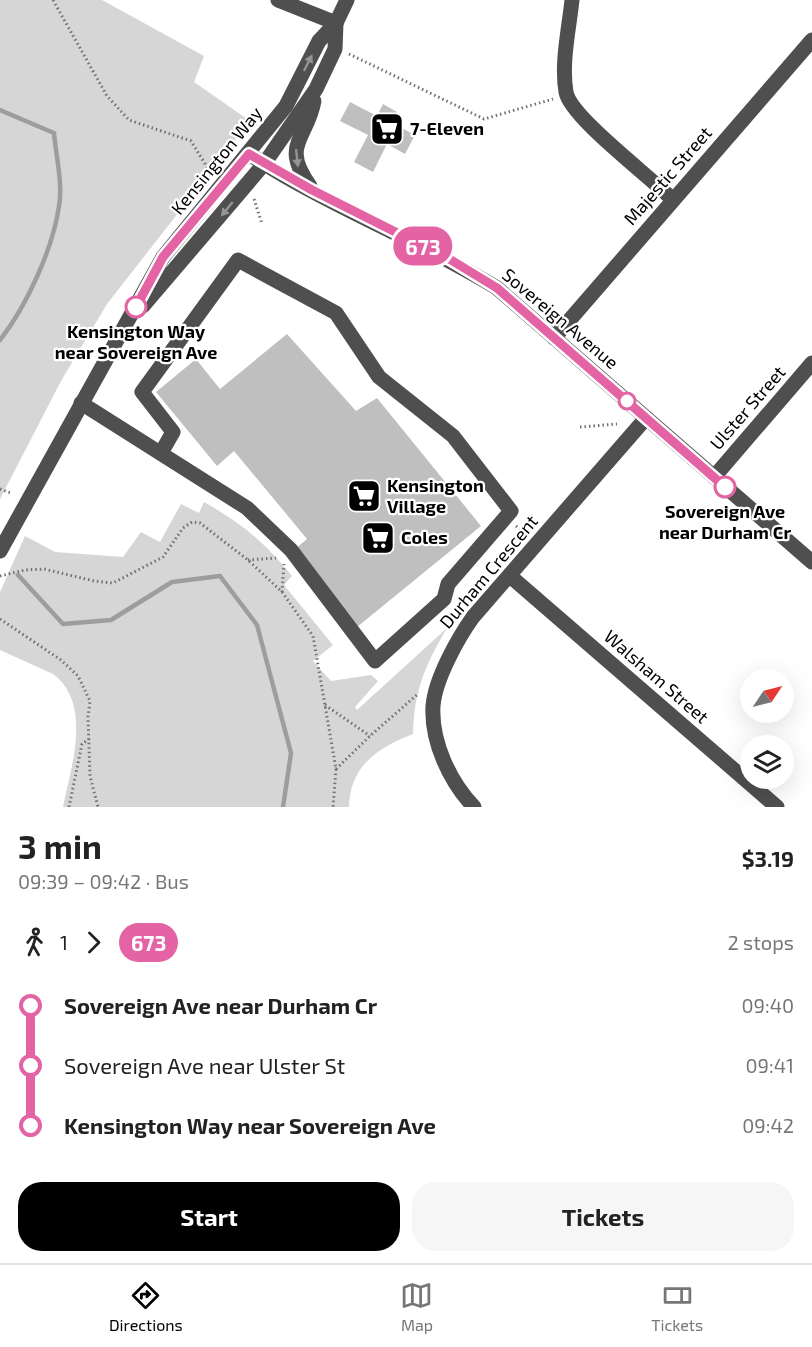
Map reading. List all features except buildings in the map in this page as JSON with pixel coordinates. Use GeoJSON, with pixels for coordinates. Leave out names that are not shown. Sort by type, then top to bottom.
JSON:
{"type":"FeatureCollection","features":[{"type":"Feature","properties":{"kind":"street"},"geometry":{"type":"LineString","coordinates":[[278,0],[336,23]]}},
{"type":"Feature","properties":{"kind":"street","name":"Kensington Way"},"geometry":{"type":"LineString","coordinates":[[1,549],[163,257],[286,106],[319,41],[336,23],[347,0]]}},
{"type":"Feature","properties":{"kind":"street"},"geometry":{"type":"LineString","coordinates":[[572,0],[565,69],[566,95],[582,118],[673,200]]}},
{"type":"Feature","properties":{"kind":"street","name":"Kensington Way"},"geometry":{"type":"LineString","coordinates":[[127,323],[208,232],[264,164],[316,89],[335,49],[336,23]]}},
{"type":"Feature","properties":{"kind":"street","name":"Majestic Street"},"geometry":{"type":"LineString","coordinates":[[554,338],[812,40]]}},
{"type":"Feature","properties":{"kind":"street"},"geometry":{"type":"LineString","coordinates":[[312,190],[296,162],[297,143],[312,109],[316,89]]}},
{"type":"Feature","properties":{"kind":"street","name":"Sovereign Avenue"},"geometry":{"type":"LineString","coordinates":[[249,154],[312,190],[451,260],[497,288],[812,562]]}},
{"type":"Feature","properties":{"kind":"street"},"geometry":{"type":"LineString","coordinates":[[81,403],[246,508],[291,550],[375,661],[444,599],[448,584],[511,511],[453,436],[379,377],[336,313],[238,260],[142,392],[173,432],[161,453]]}},
{"type":"Feature","properties":{"kind":"street","name":"Ulster Street"},"geometry":{"type":"LineString","coordinates":[[714,477],[812,363]]}},
{"type":"Feature","properties":{"kind":"street","name":"Durham Crescent"},"geometry":{"type":"LineString","coordinates":[[474,807],[463,795],[448,770],[437,738],[433,705],[454,645],[473,616],[646,418]]}},
{"type":"Feature","properties":{"kind":"street","name":"Walsham Street"},"geometry":{"type":"LineString","coordinates":[[510,576],[777,807]]}},
{"type":"Feature","properties":{"kind":"path"},"geometry":{"type":"LineString","coordinates":[[53,0],[107,96],[129,120],[190,141],[214,177],[224,184]]}},
{"type":"Feature","properties":{"kind":"path"},"geometry":{"type":"LineString","coordinates":[[335,49],[484,119],[566,95]]}},
{"type":"Feature","properties":{"kind":"path"},"geometry":{"type":"LineString","coordinates":[[580,427],[617,424]]}},
{"type":"Feature","properties":{"kind":"path"},"geometry":{"type":"LineString","coordinates":[[0,489],[11,493]]}},
{"type":"Feature","properties":{"kind":"path"},"geometry":{"type":"LineString","coordinates":[[506,517],[536,544]]}},
{"type":"Feature","properties":{"kind":"path"},"geometry":{"type":"LineString","coordinates":[[0,576],[25,570],[44,569],[94,581],[113,583],[163,557],[183,528],[192,522],[200,522],[248,560],[282,592],[313,636],[336,769],[333,807]]}},
{"type":"Feature","properties":{"kind":"path"},"geometry":{"type":"LineString","coordinates":[[248,560],[284,558],[282,592]]}},
{"type":"Feature","properties":{"kind":"path"},"geometry":{"type":"LineString","coordinates":[[0,619],[61,660],[78,676],[90,701],[90,776],[98,807]]}},
{"type":"Feature","properties":{"kind":"path"},"geometry":{"type":"LineString","coordinates":[[336,769],[426,685]]}},
{"type":"Feature","properties":{"kind":"path"},"geometry":{"type":"LineString","coordinates":[[325,705],[369,736]]}},
{"type":"Feature","properties":{"kind":"path"},"geometry":{"type":"LineString","coordinates":[[69,807],[82,744],[89,739]]}},
{"type":"Feature","properties":{"kind":"shaded area"},"geometry":{"type":"Polygon","coordinates":[[[0,0],[102,0],[204,56],[194,82],[250,121],[107,304],[61,381],[0,499],[0,0]]]}},
{"type":"Feature","properties":{"kind":"shaded area"},"geometry":{"type":"Polygon","coordinates":[[[204,502],[252,534],[292,576],[284,585],[333,645],[313,661],[331,681],[371,675],[378,681],[355,707],[357,710],[447,628],[433,654],[418,691],[413,734],[377,752],[368,760],[354,780],[349,807],[63,807],[76,737],[73,702],[65,687],[53,674],[0,650],[0,592],[25,536],[55,552],[123,557],[141,532],[160,542],[181,504],[199,513],[204,502]]]}},
{"type":"Feature","properties":{"kind":"waterway"},"geometry":{"type":"LineString","coordinates":[[0,110],[54,133],[60,189],[56,223],[45,259],[29,294],[0,340]]}},
{"type":"Feature","properties":{"kind":"waterway"},"geometry":{"type":"LineString","coordinates":[[18,575],[63,624],[111,620],[172,582],[220,576],[257,625],[291,753],[283,807]]}},
{"type":"Feature","properties":{"kind":"bus line","name":"673"},"geometry":{"type":"LineString","coordinates":[[136,307],[163,257],[249,154],[312,190],[451,260],[497,288],[725,487]]}},
{"type":"Feature","properties":{"kind":"place","name":"7-Eleven"},"geometry":{"type":"Point","coordinates":[387,129]}},
{"type":"Feature","properties":{"kind":"place","name":"Kensington Way near Sovereign Ave"},"geometry":{"type":"Point","coordinates":[136,307]}},
{"type":"Feature","properties":{"kind":"place","name":"Sovereign Ave near Durham Cr"},"geometry":{"type":"Point","coordinates":[725,487]}},
{"type":"Feature","properties":{"kind":"place","name":"Kensington Village"},"geometry":{"type":"Point","coordinates":[364,496]}},
{"type":"Feature","properties":{"kind":"place","name":"Coles"},"geometry":{"type":"Point","coordinates":[378,538]}}]}
